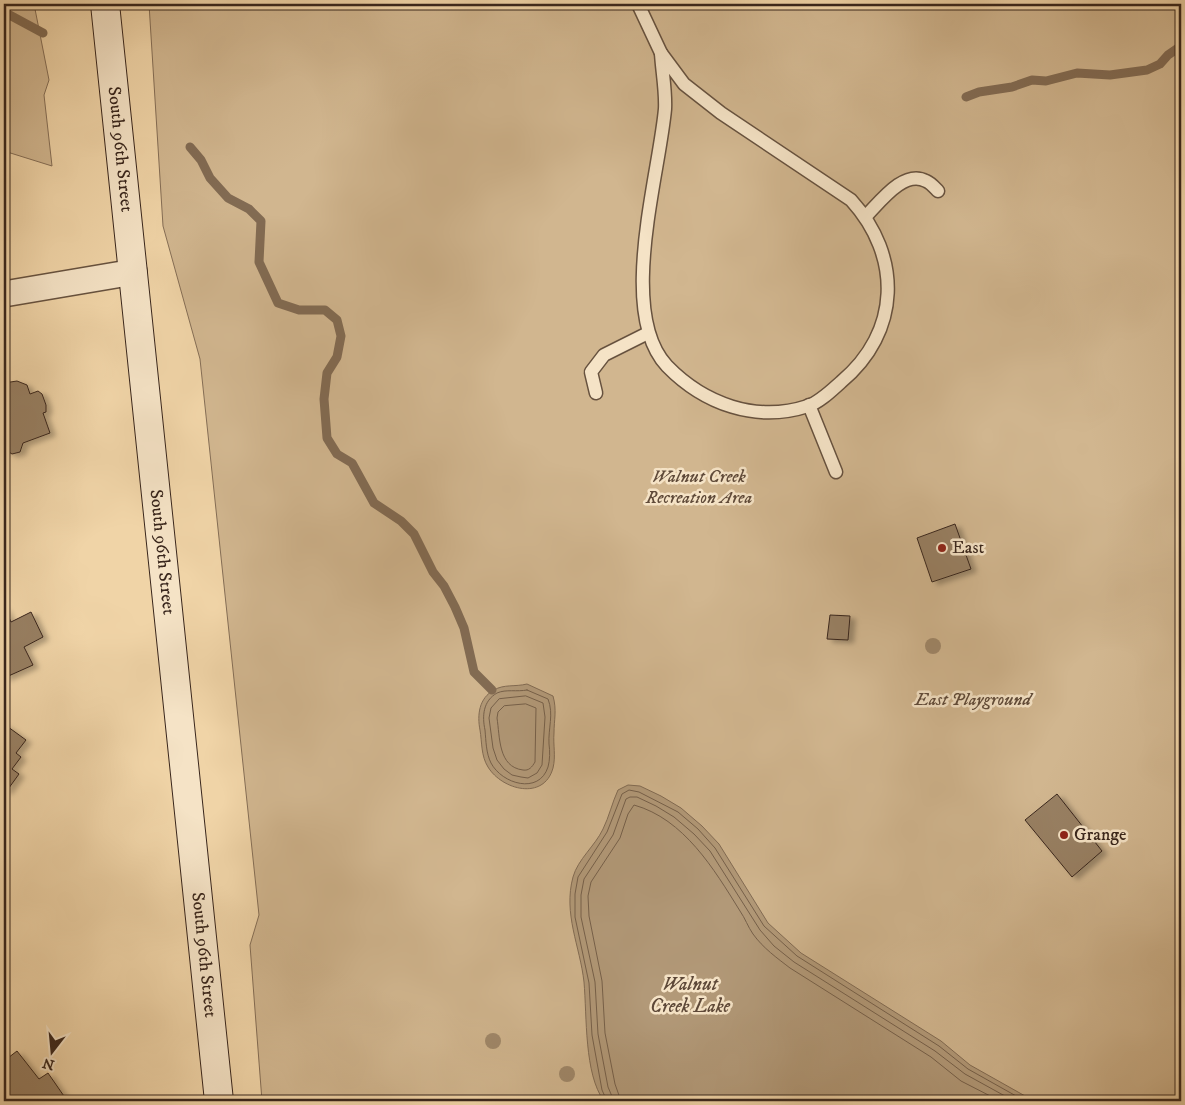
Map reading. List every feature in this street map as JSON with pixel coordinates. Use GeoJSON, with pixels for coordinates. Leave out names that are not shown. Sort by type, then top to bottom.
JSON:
{"type":"FeatureCollection","features":[{"type":"Feature","properties":{"kind":"main road","name":"South 96th Street"},"geometry":{"type":"LineString","coordinates":[[105,4],[219,1101]]}},
{"type":"Feature","properties":{"kind":"street"},"geometry":{"type":"LineString","coordinates":[[4,294],[134,272]]}},
{"type":"Feature","properties":{"kind":"lane"},"geometry":{"type":"LineString","coordinates":[[638,4],[661,53],[684,84],[721,113],[851,200],[866,216],[876,238],[889,276],[887,305],[876,340],[856,370],[809,405],[782,412],[757,411],[720,404],[691,388],[666,364],[648,333],[643,311],[641,278],[665,107],[661,53]]}},
{"type":"Feature","properties":{"kind":"lane"},"geometry":{"type":"LineString","coordinates":[[866,216],[902,181],[915,178],[927,181],[938,191]]}},
{"type":"Feature","properties":{"kind":"lane"},"geometry":{"type":"LineString","coordinates":[[596,393],[591,372],[604,355],[648,333]]}},
{"type":"Feature","properties":{"kind":"lane"},"geometry":{"type":"LineString","coordinates":[[809,405],[836,472]]}},
{"type":"Feature","properties":{"kind":"green space"},"geometry":{"type":"Polygon","coordinates":[[[4,4],[34,4],[49,80],[44,95],[52,166],[4,151],[4,4]]]}},
{"type":"Feature","properties":{"kind":"green space","name":"Walnut Creek Recreation Area"},"geometry":{"type":"Polygon","coordinates":[[[149,4],[1181,4],[1181,1101],[262,1101],[250,945],[259,915],[200,359],[163,226],[149,4]]]}},
{"type":"Feature","properties":{"kind":"water"},"geometry":{"type":"Polygon","coordinates":[[[527,684],[553,696],[555,710],[554,759],[553,768],[548,778],[541,785],[532,788],[522,788],[503,782],[488,767],[483,754],[479,713],[482,702],[489,693],[502,687],[527,684]]]}},
{"type":"Feature","properties":{"kind":"water","name":"Walnut Creek Lake"},"geometry":{"type":"Polygon","coordinates":[[[628,785],[640,786],[661,796],[681,808],[702,826],[719,844],[768,923],[801,953],[941,1041],[970,1065],[1034,1101],[604,1101],[593,1076],[590,1060],[584,982],[571,917],[570,891],[575,870],[603,829],[618,790],[628,785]]]}},
{"type":"Feature","properties":{"kind":"building"},"geometry":{"type":"Polygon","coordinates":[[[17,381],[27,385],[30,394],[38,391],[42,394],[46,405],[46,412],[43,413],[50,433],[23,443],[20,452],[12,454],[4,449],[4,383],[17,381]]]}},
{"type":"Feature","properties":{"kind":"building","name":"East"},"geometry":{"type":"Polygon","coordinates":[[[955,524],[971,569],[932,582],[917,538],[955,524]]]}},
{"type":"Feature","properties":{"kind":"building"},"geometry":{"type":"Polygon","coordinates":[[[4,607],[11,622],[31,612],[43,637],[24,647],[33,665],[4,678],[4,607]]]}},
{"type":"Feature","properties":{"kind":"building"},"geometry":{"type":"Polygon","coordinates":[[[830,615],[850,616],[848,640],[827,639],[830,615]]]}},
{"type":"Feature","properties":{"kind":"building"},"geometry":{"type":"Polygon","coordinates":[[[4,724],[26,740],[16,753],[21,757],[12,769],[19,774],[6,792],[4,790],[4,724]]]}},
{"type":"Feature","properties":{"kind":"building","name":"Grange"},"geometry":{"type":"Polygon","coordinates":[[[1057,794],[1102,851],[1072,877],[1025,820],[1057,794]]]}},
{"type":"Feature","properties":{"kind":"building"},"geometry":{"type":"Polygon","coordinates":[[[17,1051],[39,1079],[48,1073],[66,1099],[63,1101],[4,1101],[4,1061],[17,1051]]]}},
{"type":"Feature","properties":{"kind":"waterway"},"geometry":{"type":"LineString","coordinates":[[4,12],[43,33]]}},
{"type":"Feature","properties":{"kind":"waterway"},"geometry":{"type":"LineString","coordinates":[[966,97],[979,92],[1012,87],[1032,80],[1046,81],[1077,73],[1110,75],[1147,70],[1160,64],[1168,55],[1181,46]]}},
{"type":"Feature","properties":{"kind":"waterway"},"geometry":{"type":"LineString","coordinates":[[190,147],[201,160],[210,178],[228,198],[249,209],[261,221],[259,262],[278,303],[299,310],[325,310],[337,320],[341,336],[337,357],[327,373],[324,399],[327,438],[337,454],[352,463],[374,503],[401,521],[414,534],[433,572],[444,586],[455,607],[464,628],[474,672],[492,690]]}},
{"type":"Feature","properties":{"kind":"place","name":"East"},"geometry":{"type":"Point","coordinates":[942,548]}},
{"type":"Feature","properties":{"kind":"place","name":"Grange"},"geometry":{"type":"Point","coordinates":[1064,835]}},
{"type":"Feature","properties":{"kind":"park label","name":"East Playground"},"geometry":{"type":"Point","coordinates":[973,700]}}]}
